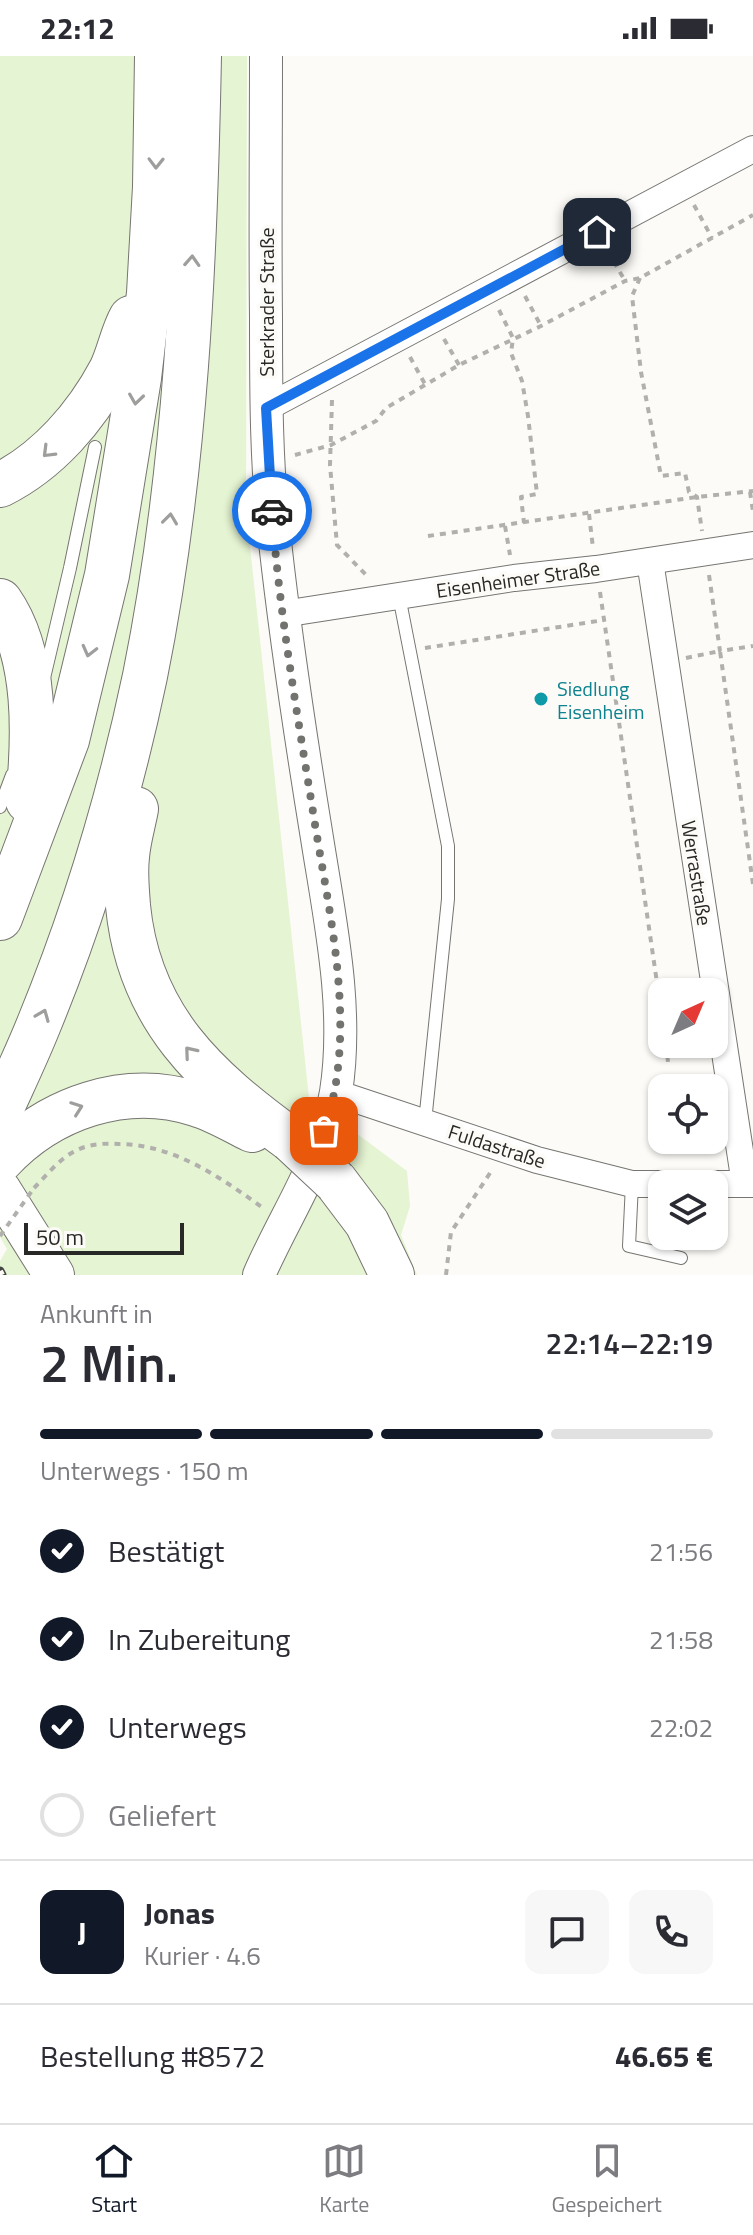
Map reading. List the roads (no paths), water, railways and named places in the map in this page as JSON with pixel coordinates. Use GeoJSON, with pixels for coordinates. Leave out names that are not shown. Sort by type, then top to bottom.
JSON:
{"type":"FeatureCollection","features":[{"type":"Feature","properties":{"kind":"highway"},"geometry":{"type":"LineString","coordinates":[[0,918],[67,740],[107,575],[137,392],[149,293],[155,187],[157,56]]}},
{"type":"Feature","properties":{"kind":"highway"},"geometry":{"type":"LineString","coordinates":[[9,1160],[39,1025],[78,920],[105,834],[145,677],[159,597],[177,459],[189,319],[199,56]]}},
{"type":"Feature","properties":{"kind":"highway"},"geometry":{"type":"LineString","coordinates":[[0,485],[37,462],[75,423],[112,368],[129,321],[149,293]]}},
{"type":"Feature","properties":{"kind":"highway"},"geometry":{"type":"LineString","coordinates":[[159,597],[166,654],[126,858],[133,940],[144,974],[161,1012],[191,1054],[367,1223],[392,1275]]}},
{"type":"Feature","properties":{"kind":"highway"},"geometry":{"type":"LineString","coordinates":[[0,601],[21,648],[31,696],[33,749],[22,863]]}},
{"type":"Feature","properties":{"kind":"highway"},"geometry":{"type":"LineString","coordinates":[[9,1160],[61,1114],[116,1098],[144,1096],[194,1103],[288,1146]]}},
{"type":"Feature","properties":{"kind":"highway"},"geometry":{"type":"LineString","coordinates":[[331,1186],[371,1254],[379,1275]]}},
{"type":"Feature","properties":{"kind":"main road"},"geometry":{"type":"LineString","coordinates":[[9,1160],[54,1275]]}},
{"type":"Feature","properties":{"kind":"street","name":"Sterkrader Straße"},"geometry":{"type":"LineString","coordinates":[[247,1275],[271,1250],[318,1149],[336,1093],[341,1033],[334,947],[274,538],[266,408],[266,56]]}},
{"type":"Feature","properties":{"kind":"street"},"geometry":{"type":"LineString","coordinates":[[266,408],[753,149]]}},
{"type":"Feature","properties":{"kind":"street","name":"Eisenheimer Straße"},"geometry":{"type":"LineString","coordinates":[[283,614],[753,545]]}},
{"type":"Feature","properties":{"kind":"street","name":"Werrastraße"},"geometry":{"type":"LineString","coordinates":[[650,561],[749,1184]]}},
{"type":"Feature","properties":{"kind":"street","name":"Fuldastraße"},"geometry":{"type":"LineString","coordinates":[[336,1093],[505,1150],[632,1184],[648,1184]]}},
{"type":"Feature","properties":{"kind":"street"},"geometry":{"type":"LineString","coordinates":[[728,1184],[749,1184]]}},
{"type":"Feature","properties":{"kind":"lane"},"geometry":{"type":"LineString","coordinates":[[0,807],[33,724],[95,447]]}},
{"type":"Feature","properties":{"kind":"lane"},"geometry":{"type":"LineString","coordinates":[[393,596],[410,650],[447,838],[449,864],[425,1122]]}},
{"type":"Feature","properties":{"kind":"lane"},"geometry":{"type":"LineString","coordinates":[[632,1184],[629,1246],[681,1258]]}},
{"type":"Feature","properties":{"kind":"railway"},"geometry":{"type":"LineString","coordinates":[[0,1271],[2,1275]]}},
{"type":"Feature","properties":{"kind":"place","name":"Siedlung Eisenheim"},"geometry":{"type":"Point","coordinates":[541,699]}}]}
